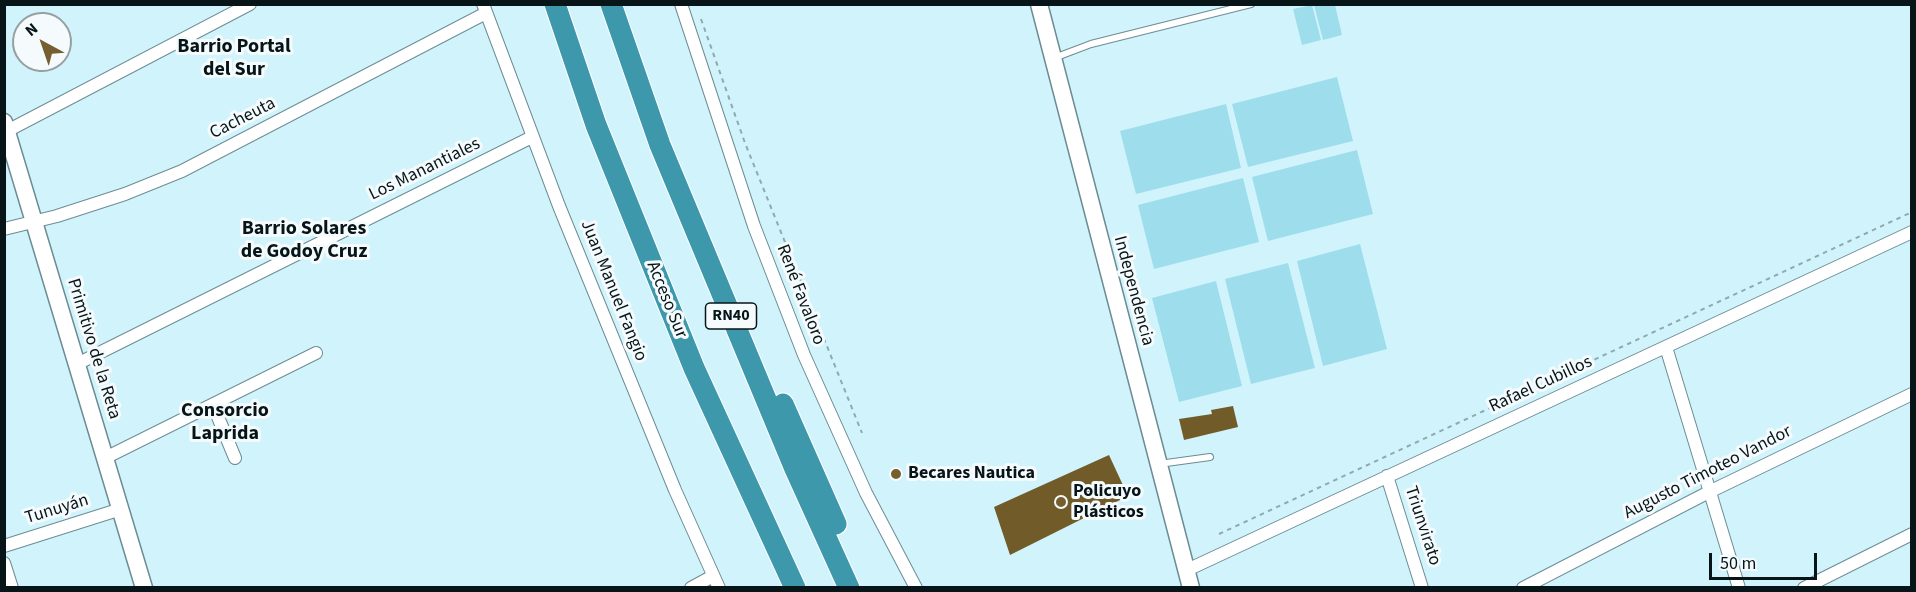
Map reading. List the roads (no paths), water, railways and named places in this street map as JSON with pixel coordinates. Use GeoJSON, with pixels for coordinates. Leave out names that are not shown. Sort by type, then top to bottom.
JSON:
{"type":"FeatureCollection","features":[{"type":"Feature","properties":{"kind":"highway","name":"Acceso Sur"},"geometry":{"type":"LineString","coordinates":[[555,4],[596,125],[694,368],[795,588]]}},
{"type":"Feature","properties":{"kind":"highway","name":"RN40"},"geometry":{"type":"LineString","coordinates":[[611,4],[660,145],[795,469],[849,588]]}},
{"type":"Feature","properties":{"kind":"highway"},"geometry":{"type":"LineString","coordinates":[[624,41],[685,172],[864,588]]}},
{"type":"Feature","properties":{"kind":"highway"},"geometry":{"type":"LineString","coordinates":[[694,368],[717,453],[780,588]]}},
{"type":"Feature","properties":{"kind":"street"},"geometry":{"type":"LineString","coordinates":[[6,127],[250,4]]}},
{"type":"Feature","properties":{"kind":"street","name":"René Favaloro"},"geometry":{"type":"LineString","coordinates":[[681,4],[754,226],[804,355],[866,493],[916,588]]}},
{"type":"Feature","properties":{"kind":"street","name":"Independencia"},"geometry":{"type":"LineString","coordinates":[[1039,4],[1191,588]]}},
{"type":"Feature","properties":{"kind":"street","name":"Juan Manuel Fangio"},"geometry":{"type":"LineString","coordinates":[[485,9],[532,137],[651,431],[716,582]]}},
{"type":"Feature","properties":{"kind":"street","name":"Cacheuta"},"geometry":{"type":"LineString","coordinates":[[4,228],[124,194],[182,171],[485,9]]}},
{"type":"Feature","properties":{"kind":"street","name":"Primitivo de la Reta"},"geometry":{"type":"LineString","coordinates":[[6,127],[144,588]]}},
{"type":"Feature","properties":{"kind":"street","name":"Los Manantiales"},"geometry":{"type":"LineString","coordinates":[[77,364],[532,137]]}},
{"type":"Feature","properties":{"kind":"street","name":"Rafael Cubillos"},"geometry":{"type":"LineString","coordinates":[[1186,570],[1911,232]]}},
{"type":"Feature","properties":{"kind":"street"},"geometry":{"type":"LineString","coordinates":[[1666,346],[1739,588]]}},
{"type":"Feature","properties":{"kind":"street"},"geometry":{"type":"LineString","coordinates":[[105,458],[316,353]]}},
{"type":"Feature","properties":{"kind":"street","name":"Augusto Timoteo Vandor"},"geometry":{"type":"LineString","coordinates":[[1523,588],[1709,492],[1911,394]]}},
{"type":"Feature","properties":{"kind":"street"},"geometry":{"type":"LineString","coordinates":[[213,405],[235,458]]}},
{"type":"Feature","properties":{"kind":"street","name":"Triunvirato"},"geometry":{"type":"LineString","coordinates":[[1387,476],[1422,588]]}},
{"type":"Feature","properties":{"kind":"street","name":"Tunuyán"},"geometry":{"type":"LineString","coordinates":[[4,546],[121,509]]}},
{"type":"Feature","properties":{"kind":"street"},"geometry":{"type":"LineString","coordinates":[[1804,588],[1911,534]]}},
{"type":"Feature","properties":{"kind":"street"},"geometry":{"type":"LineString","coordinates":[[4,563],[12,588]]}},
{"type":"Feature","properties":{"kind":"street"},"geometry":{"type":"LineString","coordinates":[[691,588],[716,582]]}},
{"type":"Feature","properties":{"kind":"lane"},"geometry":{"type":"LineString","coordinates":[[1053,59],[1091,44],[1251,4]]}},
{"type":"Feature","properties":{"kind":"lane"},"geometry":{"type":"LineString","coordinates":[[1158,464],[1210,457]]}},
{"type":"Feature","properties":{"kind":"place","name":"Becares Nautica"},"geometry":{"type":"Point","coordinates":[896,474]}},
{"type":"Feature","properties":{"kind":"place","name":"Policuyo Plásticos"},"geometry":{"type":"Point","coordinates":[1061,502]}},
{"type":"Feature","properties":{"kind":"district","name":"Barrio Portal del Sur"},"geometry":{"type":"Point","coordinates":[234,60]}},
{"type":"Feature","properties":{"kind":"district","name":"Barrio Solares de Godoy Cruz"},"geometry":{"type":"Point","coordinates":[304,242]}},
{"type":"Feature","properties":{"kind":"district","name":"Consorcio Laprida"},"geometry":{"type":"Point","coordinates":[225,424]}}]}
